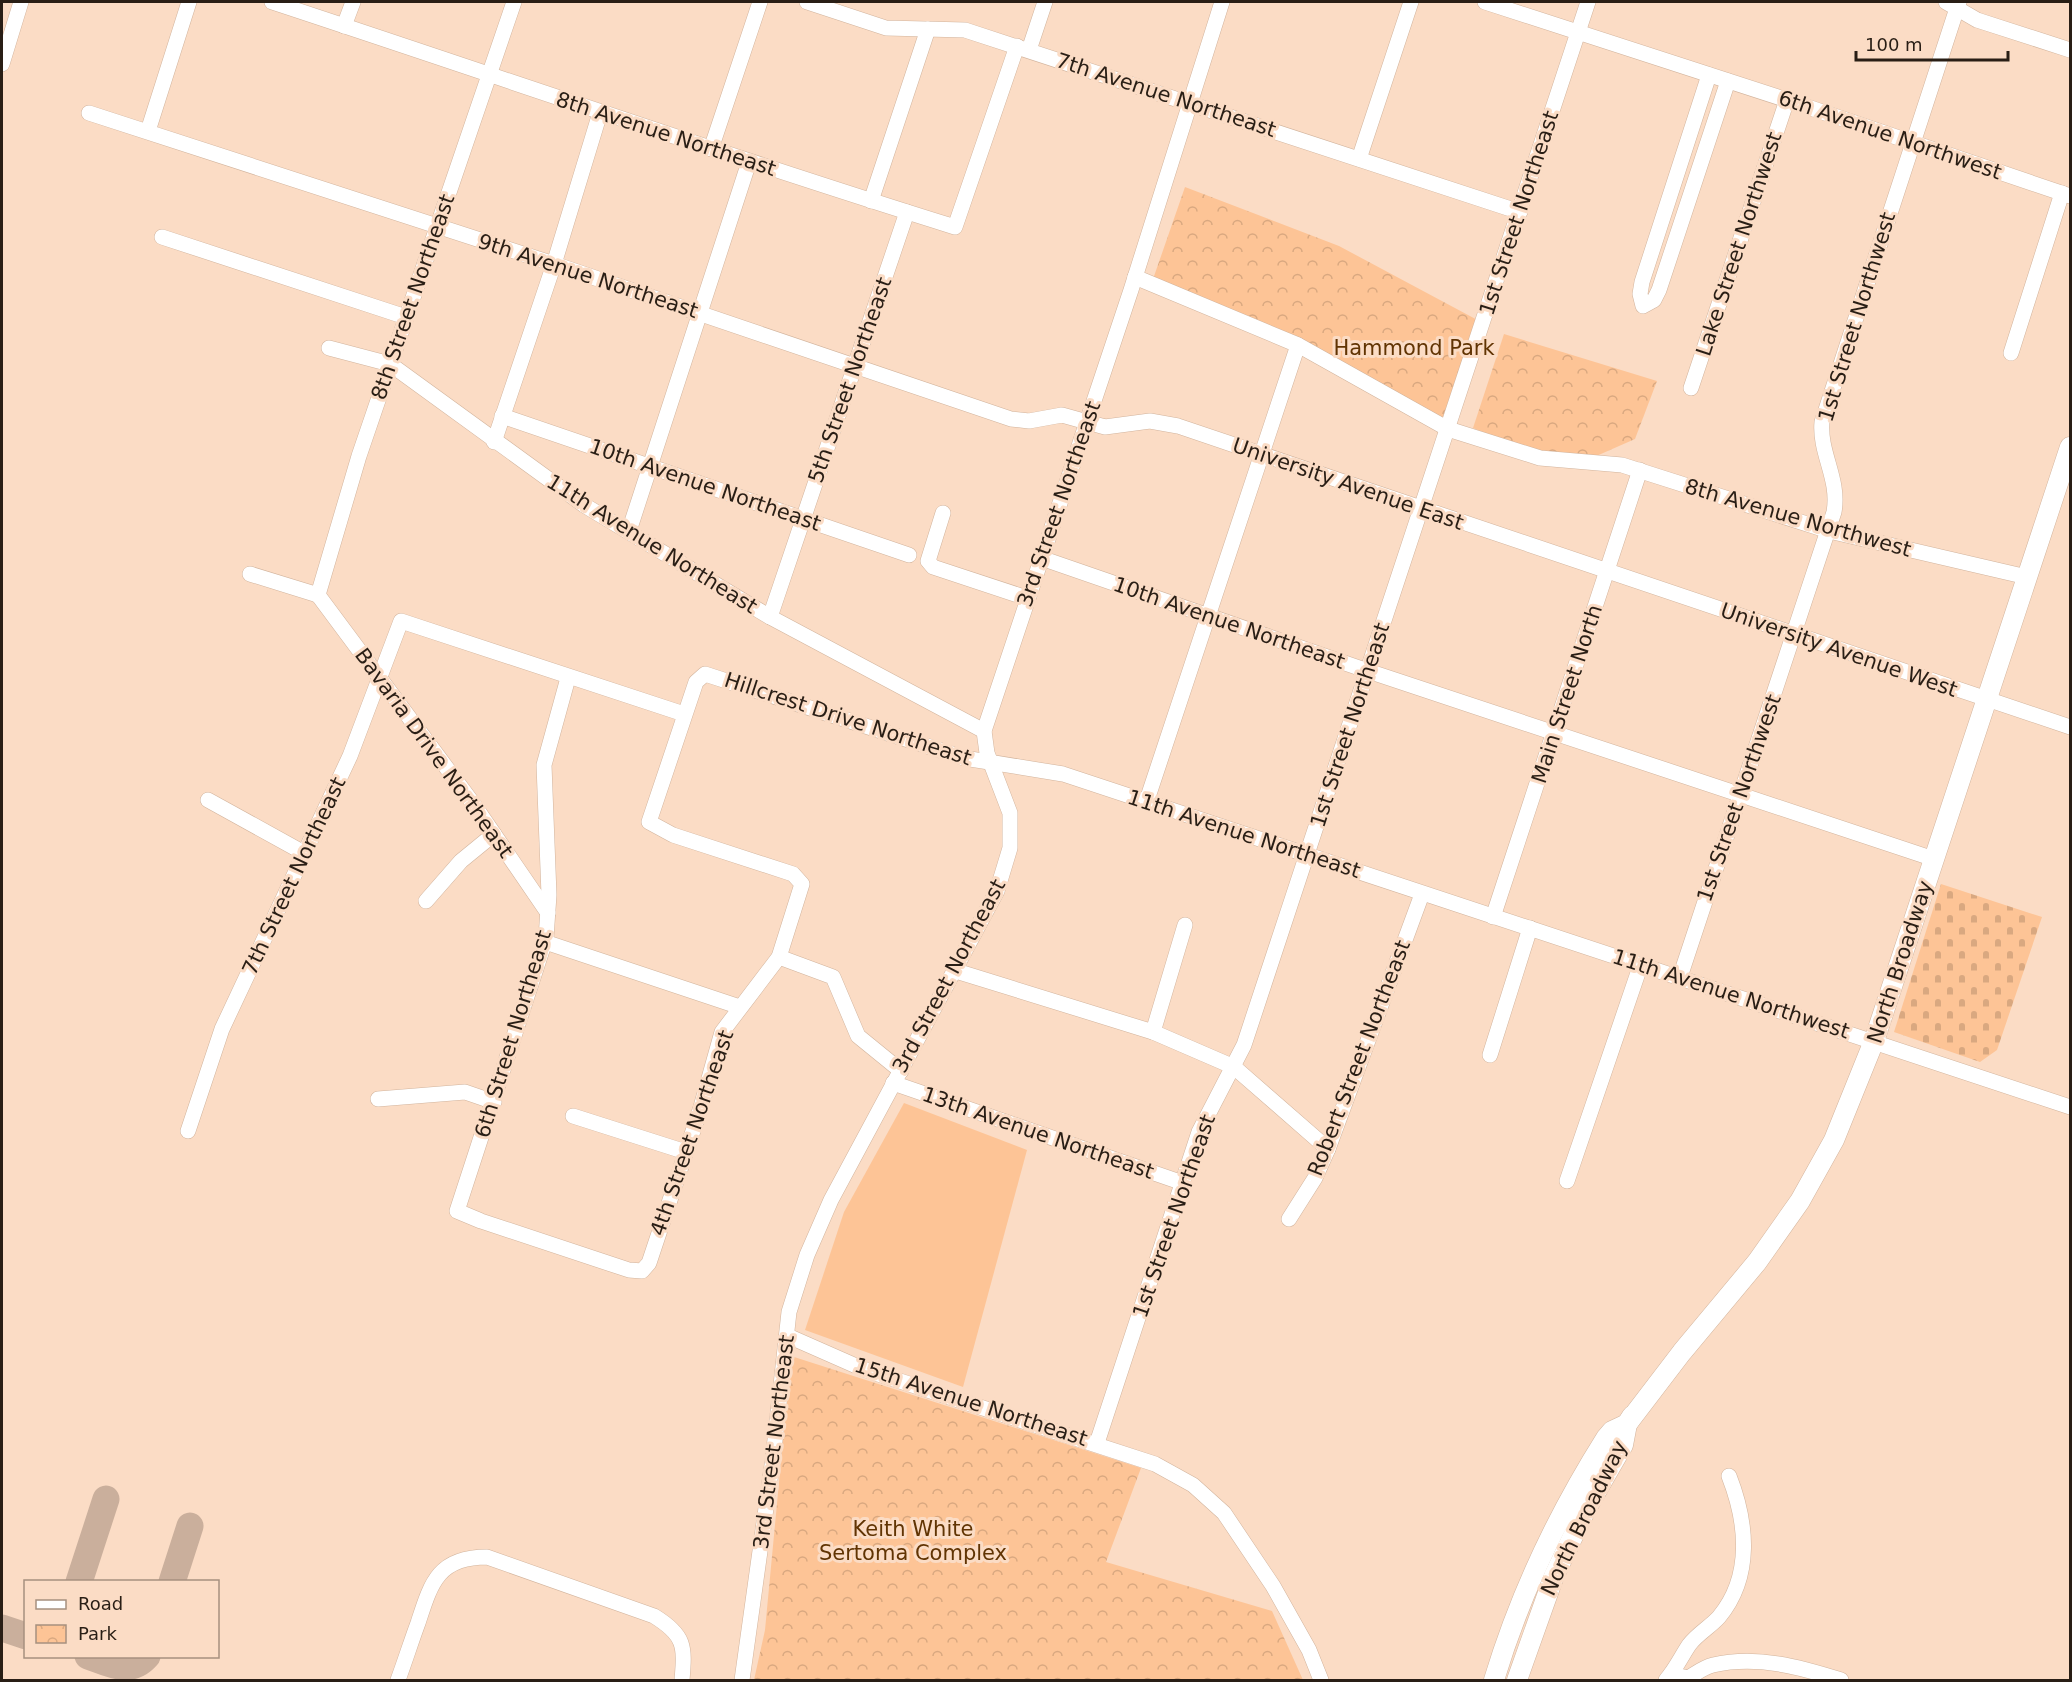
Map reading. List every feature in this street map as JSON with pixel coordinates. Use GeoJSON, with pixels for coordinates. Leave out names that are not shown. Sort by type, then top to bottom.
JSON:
{"type":"FeatureCollection","features":[{"type":"Feature","properties":{"kind":"main road","name":"North Broadway"},"geometry":{"type":"LineString","coordinates":[[1517,1680],[1554,1576],[1586,1509],[1623,1445],[1627,1424],[1676,1360],[1757,1262],[1796,1207],[1840,1127],[1874,1041],[2070,447]]}},
{"type":"Feature","properties":{"kind":"main road","name":"North Broadway"},"geometry":{"type":"LineString","coordinates":[[1494,1680],[1528,1584],[1564,1509],[1606,1438],[1612,1431],[1627,1424]]}},
{"type":"Feature","properties":{"kind":"street"},"geometry":{"type":"LineString","coordinates":[[2,64],[21,2]]}},
{"type":"Feature","properties":{"kind":"street"},"geometry":{"type":"LineString","coordinates":[[148,131],[189,2]]}},
{"type":"Feature","properties":{"kind":"street","name":"8th Avenue Northeast"},"geometry":{"type":"LineString","coordinates":[[272,2],[489,73],[600,113],[955,227],[992,122],[1023,48]]}},
{"type":"Feature","properties":{"kind":"street"},"geometry":{"type":"LineString","coordinates":[[344,26],[353,2]]}},
{"type":"Feature","properties":{"kind":"street","name":"8th Street Northeast"},"geometry":{"type":"LineString","coordinates":[[318,595],[359,456],[514,2]]}},
{"type":"Feature","properties":{"kind":"street"},"geometry":{"type":"LineString","coordinates":[[711,149],[760,2]]}},
{"type":"Feature","properties":{"kind":"street","name":"7th Avenue Northeast"},"geometry":{"type":"LineString","coordinates":[[807,2],[886,28],[965,30],[1520,212]]}},
{"type":"Feature","properties":{"kind":"street"},"geometry":{"type":"LineString","coordinates":[[1023,48],[1045,2]]}},
{"type":"Feature","properties":{"kind":"street","name":"3rd Street Northeast"},"geometry":{"type":"LineString","coordinates":[[742,1680],[788,1336],[789,1312],[807,1255],[831,1200],[997,891],[1010,848],[1010,813],[985,746],[984,731],[1135,277],[1222,2]]}},
{"type":"Feature","properties":{"kind":"street"},"geometry":{"type":"LineString","coordinates":[[1359,159],[1412,2]]}},
{"type":"Feature","properties":{"kind":"street","name":"6th Avenue Northwest"},"geometry":{"type":"LineString","coordinates":[[1485,2],[1787,100],[2066,195]]}},
{"type":"Feature","properties":{"kind":"street","name":"1st Street Northeast"},"geometry":{"type":"LineString","coordinates":[[1097,1443],[1199,1132],[1234,1067],[1307,856],[1587,2]]}},
{"type":"Feature","properties":{"kind":"street"},"geometry":{"type":"LineString","coordinates":[[1953,4],[1977,20],[2070,50]]}},
{"type":"Feature","properties":{"kind":"street","name":"1st Street Northwest"},"geometry":{"type":"LineString","coordinates":[[1680,977],[1829,531],[1836,494],[1823,442],[1822,422],[1912,142],[1953,4]]}},
{"type":"Feature","properties":{"kind":"street"},"geometry":{"type":"LineString","coordinates":[[871,201],[928,29]]}},
{"type":"Feature","properties":{"kind":"street"},"geometry":{"type":"LineString","coordinates":[[1709,75],[1642,282],[1640,294],[1643,306],[1654,300],[1659,290],[1728,81]]}},
{"type":"Feature","properties":{"kind":"street","name":"Lake Street Northwest"},"geometry":{"type":"LineString","coordinates":[[1691,388],[1787,100]]}},
{"type":"Feature","properties":{"kind":"street","name":"9th Avenue Northeast"},"geometry":{"type":"LineString","coordinates":[[89,113],[554,264],[1011,419],[1029,421],[1062,415],[1087,423]]}},
{"type":"Feature","properties":{"kind":"street"},"geometry":{"type":"LineString","coordinates":[[494,442],[554,264],[600,113]]}},
{"type":"Feature","properties":{"kind":"street"},"geometry":{"type":"LineString","coordinates":[[629,531],[749,162]]}},
{"type":"Feature","properties":{"kind":"street"},"geometry":{"type":"LineString","coordinates":[[2011,353],[2066,195]]}},
{"type":"Feature","properties":{"kind":"street","name":"5th Street Northeast"},"geometry":{"type":"LineString","coordinates":[[770,617],[907,212]]}},
{"type":"Feature","properties":{"kind":"street"},"geometry":{"type":"LineString","coordinates":[[162,237],[406,317]]}},
{"type":"Feature","properties":{"kind":"street"},"geometry":{"type":"LineString","coordinates":[[1135,277],[1298,345],[1448,429],[1540,458],[1612,463],[1640,470]]}},
{"type":"Feature","properties":{"kind":"street"},"geometry":{"type":"LineString","coordinates":[[1146,803],[1298,345]]}},
{"type":"Feature","properties":{"kind":"street","name":"11th Avenue Northeast"},"geometry":{"type":"LineString","coordinates":[[329,348],[390,364],[494,442],[584,505],[770,617],[984,731]]}},
{"type":"Feature","properties":{"kind":"street","name":"10th Avenue Northeast"},"geometry":{"type":"LineString","coordinates":[[502,416],[909,555]]}},
{"type":"Feature","properties":{"kind":"street","name":"University Avenue East"},"geometry":{"type":"LineString","coordinates":[[1087,423],[1112,427],[1150,421],[1164,422],[1607,571]]}},
{"type":"Feature","properties":{"kind":"street","name":"8th Avenue Northwest"},"geometry":{"type":"LineString","coordinates":[[1640,470],[1829,531],[2027,577]]}},
{"type":"Feature","properties":{"kind":"street","name":"Main Street North"},"geometry":{"type":"LineString","coordinates":[[1493,917],[1640,470]]}},
{"type":"Feature","properties":{"kind":"street"},"geometry":{"type":"LineString","coordinates":[[942,513],[928,561],[933,567],[1027,598]]}},
{"type":"Feature","properties":{"kind":"street","name":"10th Avenue Northeast"},"geometry":{"type":"LineString","coordinates":[[1041,558],[1368,671],[1934,859]]}},
{"type":"Feature","properties":{"kind":"street","name":"University Avenue West"},"geometry":{"type":"LineString","coordinates":[[1607,571],[2070,727]]}},
{"type":"Feature","properties":{"kind":"street"},"geometry":{"type":"LineString","coordinates":[[250,574],[318,595]]}},
{"type":"Feature","properties":{"kind":"street","name":"Bavaria Drive Northeast"},"geometry":{"type":"LineString","coordinates":[[318,595],[494,834],[548,913]]}},
{"type":"Feature","properties":{"kind":"street","name":"7th Street Northeast"},"geometry":{"type":"LineString","coordinates":[[188,1131],[222,1029],[350,756],[401,621],[568,678]]}},
{"type":"Feature","properties":{"kind":"street","name":"Hillcrest Drive Northeast"},"geometry":{"type":"LineString","coordinates":[[684,714],[696,682],[705,674],[964,758],[992,764]]}},
{"type":"Feature","properties":{"kind":"street"},"geometry":{"type":"LineString","coordinates":[[568,678],[684,714]]}},
{"type":"Feature","properties":{"kind":"street","name":"6th Street Northeast"},"geometry":{"type":"LineString","coordinates":[[568,678],[544,765],[548,913],[545,942],[458,1211],[481,1221],[629,1270],[642,1271],[649,1263]]}},
{"type":"Feature","properties":{"kind":"street","name":"4th Street Northeast"},"geometry":{"type":"LineString","coordinates":[[649,1263],[686,1152],[722,1032],[779,957],[802,884],[793,874],[673,835],[649,822],[684,714]]}},
{"type":"Feature","properties":{"kind":"street","name":"11th Avenue Northeast"},"geometry":{"type":"LineString","coordinates":[[992,764],[1037,768],[1063,774],[1493,917]]}},
{"type":"Feature","properties":{"kind":"street"},"geometry":{"type":"LineString","coordinates":[[208,800],[304,853]]}},
{"type":"Feature","properties":{"kind":"street"},"geometry":{"type":"LineString","coordinates":[[426,901],[461,861],[494,834]]}},
{"type":"Feature","properties":{"kind":"street","name":"Robert Street Northeast"},"geometry":{"type":"LineString","coordinates":[[1288,1219],[1315,1178],[1328,1149],[1422,894]]}},
{"type":"Feature","properties":{"kind":"street","name":"11th Avenue Northwest"},"geometry":{"type":"LineString","coordinates":[[1493,917],[2070,1107]]}},
{"type":"Feature","properties":{"kind":"street"},"geometry":{"type":"LineString","coordinates":[[1153,1032],[1185,925]]}},
{"type":"Feature","properties":{"kind":"street"},"geometry":{"type":"LineString","coordinates":[[1490,1055],[1530,928]]}},
{"type":"Feature","properties":{"kind":"street"},"geometry":{"type":"LineString","coordinates":[[545,942],[740,1007]]}},
{"type":"Feature","properties":{"kind":"street","name":"13th Avenue Northeast"},"geometry":{"type":"LineString","coordinates":[[779,957],[833,977],[858,1036],[897,1077],[1183,1183]]}},
{"type":"Feature","properties":{"kind":"street"},"geometry":{"type":"LineString","coordinates":[[1567,1181],[1641,964]]}},
{"type":"Feature","properties":{"kind":"street"},"geometry":{"type":"LineString","coordinates":[[956,971],[1153,1032],[1234,1067],[1328,1149]]}},
{"type":"Feature","properties":{"kind":"street"},"geometry":{"type":"LineString","coordinates":[[378,1099],[465,1092],[494,1102]]}},
{"type":"Feature","properties":{"kind":"street"},"geometry":{"type":"LineString","coordinates":[[573,1116],[686,1152]]}},
{"type":"Feature","properties":{"kind":"street","name":"15th Avenue Northeast"},"geometry":{"type":"LineString","coordinates":[[788,1336],[863,1369],[1097,1443],[1155,1464],[1193,1485],[1224,1513],[1273,1586],[1309,1650],[1321,1680]]}},
{"type":"Feature","properties":{"kind":"street"},"geometry":{"type":"LineString","coordinates":[[1729,1476],[1740,1503],[1743,1524],[1742,1578],[1724,1610],[1690,1644],[1669,1677],[1688,1678],[1711,1665],[1767,1662],[1790,1664],[1841,1680]]}},
{"type":"Feature","properties":{"kind":"street"},"geometry":{"type":"LineString","coordinates":[[398,1680],[430,1587],[442,1571],[455,1562],[469,1557],[487,1557],[643,1612],[673,1628],[684,1647],[682,1680]]}},
{"type":"Feature","properties":{"kind":"green space","name":"Hammond Park"},"geometry":{"type":"Polygon","coordinates":[[[1185,187],[1339,246],[1483,323],[1448,429],[1298,345],[1152,282],[1185,187]]]}},
{"type":"Feature","properties":{"kind":"green space","name":"Hammond Park"},"geometry":{"type":"Polygon","coordinates":[[[1504,334],[1657,381],[1635,439],[1585,461],[1526,450],[1473,428],[1504,334]]]}},
{"type":"Feature","properties":{"kind":"green space"},"geometry":{"type":"Polygon","coordinates":[[[1941,884],[2042,917],[1997,1050],[1980,1062],[1894,1032],[1941,884]]]}},
{"type":"Feature","properties":{"kind":"green space"},"geometry":{"type":"Polygon","coordinates":[[[904,1103],[1027,1150],[963,1387],[805,1330],[844,1212],[904,1103]]]}},
{"type":"Feature","properties":{"kind":"green space","name":"Keith White Sertoma Complex"},"geometry":{"type":"Polygon","coordinates":[[[791,1356],[1141,1468],[1106,1562],[1272,1611],[1303,1680],[754,1680],[765,1630],[791,1356]]]}},
{"type":"Feature","properties":{"kind":"taxiway"},"geometry":{"type":"LineString","coordinates":[[80,1580],[106,1499]]}},
{"type":"Feature","properties":{"kind":"taxiway"},"geometry":{"type":"LineString","coordinates":[[173,1580],[190,1526]]}},
{"type":"Feature","properties":{"kind":"taxiway"},"geometry":{"type":"LineString","coordinates":[[2,1628],[24,1635]]}},
{"type":"Feature","properties":{"kind":"taxiway"},"geometry":{"type":"LineString","coordinates":[[94,1658],[126,1667],[145,1658]]}}]}
